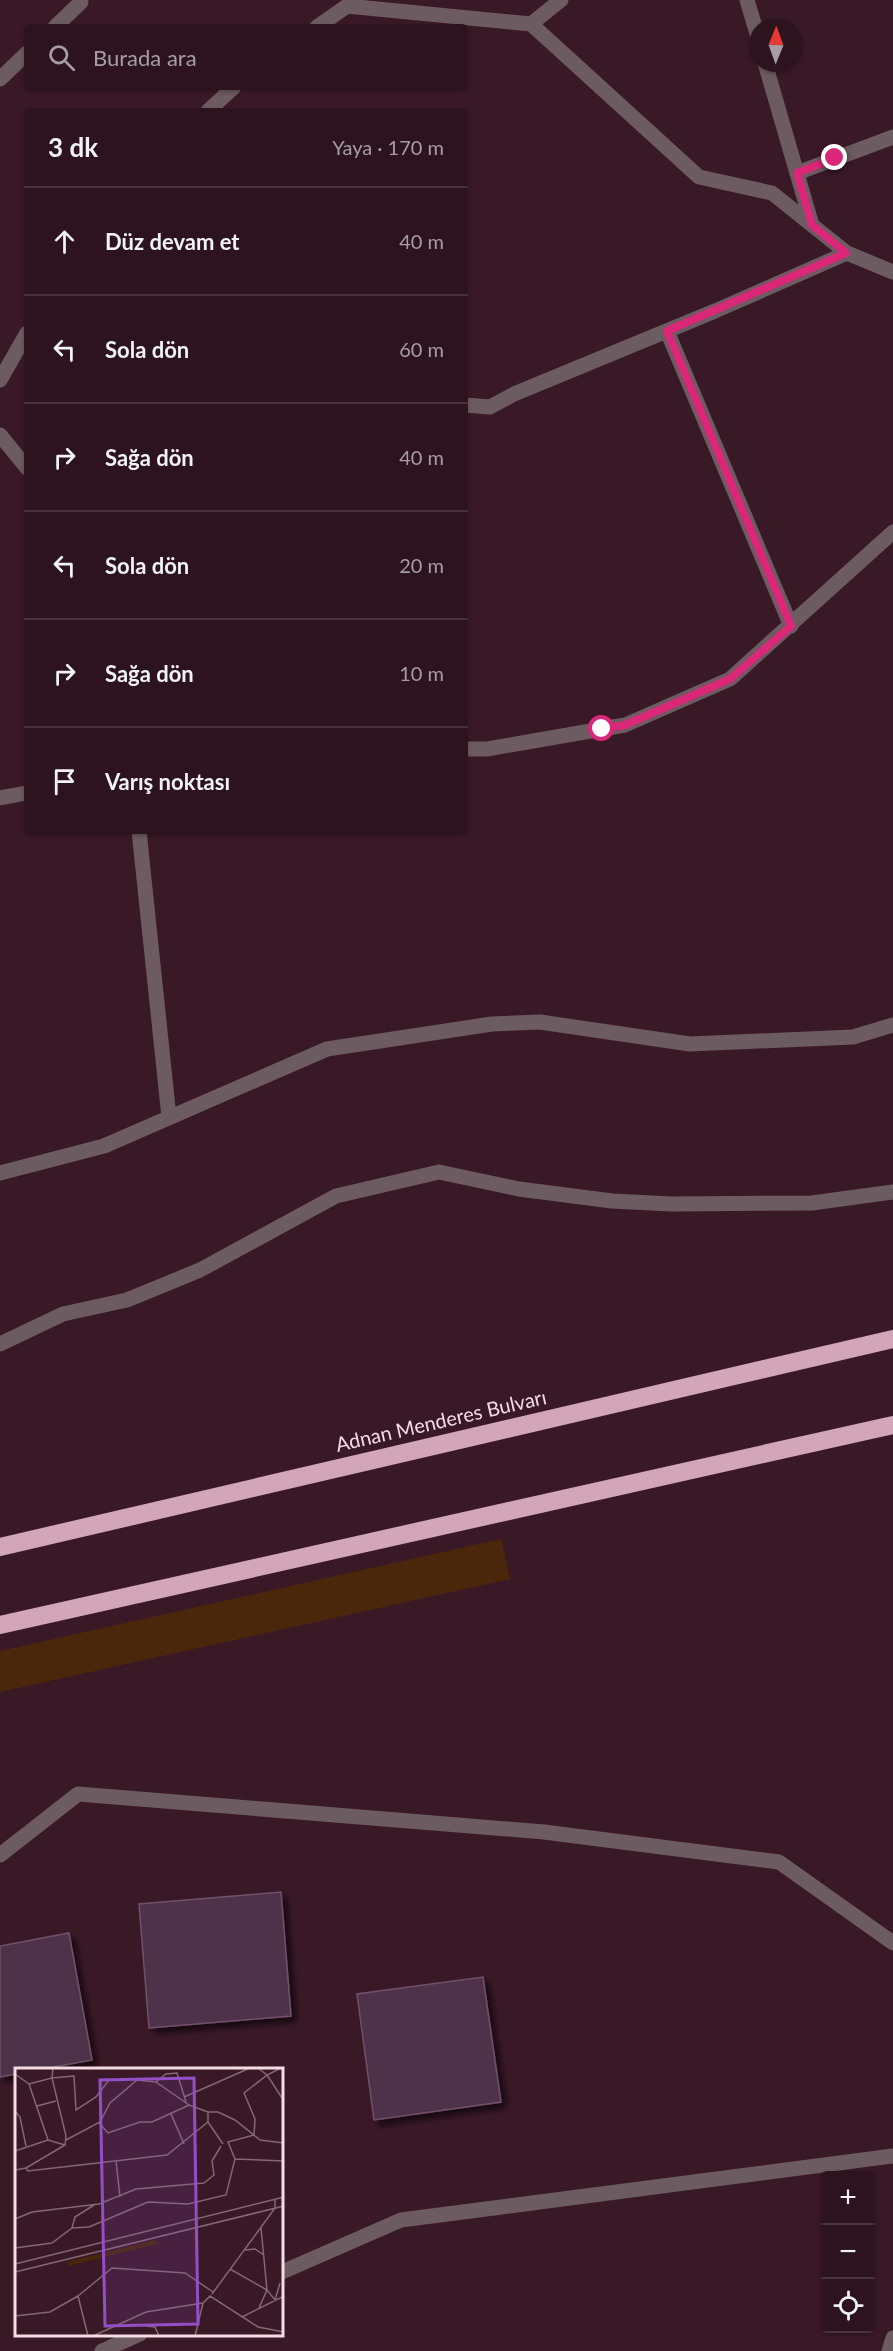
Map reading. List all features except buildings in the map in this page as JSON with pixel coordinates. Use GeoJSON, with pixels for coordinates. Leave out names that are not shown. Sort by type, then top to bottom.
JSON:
{"type":"FeatureCollection","features":[{"type":"Feature","properties":{"kind":"highway","name":"Adnan Menderes Bulvarı"},"geometry":{"type":"LineString","coordinates":[[0,1547],[893,1339]]}},
{"type":"Feature","properties":{"kind":"highway"},"geometry":{"type":"LineString","coordinates":[[0,1625],[893,1425]]}},
{"type":"Feature","properties":{"kind":"street"},"geometry":{"type":"LineString","coordinates":[[531,24],[561,0]]}},
{"type":"Feature","properties":{"kind":"street"},"geometry":{"type":"LineString","coordinates":[[747,0],[752,18]]}},
{"type":"Feature","properties":{"kind":"street"},"geometry":{"type":"LineString","coordinates":[[58,24],[81,2]]}},
{"type":"Feature","properties":{"kind":"street"},"geometry":{"type":"LineString","coordinates":[[320,24],[345,3],[531,24],[699,177],[772,193],[846,253],[893,272]]}},
{"type":"Feature","properties":{"kind":"street"},"geometry":{"type":"LineString","coordinates":[[0,79],[24,56]]}},
{"type":"Feature","properties":{"kind":"street"},"geometry":{"type":"LineString","coordinates":[[768,72],[812,225]]}},
{"type":"Feature","properties":{"kind":"street"},"geometry":{"type":"LineString","coordinates":[[211,108],[231,90]]}},
{"type":"Feature","properties":{"kind":"street"},"geometry":{"type":"LineString","coordinates":[[797,173],[893,136]]}},
{"type":"Feature","properties":{"kind":"street"},"geometry":{"type":"LineString","coordinates":[[468,405],[490,407],[514,394],[667,331],[846,253]]}},
{"type":"Feature","properties":{"kind":"street"},"geometry":{"type":"LineString","coordinates":[[667,331],[791,626]]}},
{"type":"Feature","properties":{"kind":"street"},"geometry":{"type":"LineString","coordinates":[[0,380],[24,338]]}},
{"type":"Feature","properties":{"kind":"street"},"geometry":{"type":"LineString","coordinates":[[0,435],[24,464]]}},
{"type":"Feature","properties":{"kind":"street"},"geometry":{"type":"LineString","coordinates":[[468,749],[487,749],[625,725],[730,679],[893,532]]}},
{"type":"Feature","properties":{"kind":"street"},"geometry":{"type":"LineString","coordinates":[[0,798],[24,794]]}},
{"type":"Feature","properties":{"kind":"street"},"geometry":{"type":"LineString","coordinates":[[139,834],[169,1117]]}},
{"type":"Feature","properties":{"kind":"street"},"geometry":{"type":"LineString","coordinates":[[0,1173],[104,1146],[327,1049],[492,1024],[540,1022],[690,1044],[853,1037],[893,1025]]}},
{"type":"Feature","properties":{"kind":"street"},"geometry":{"type":"LineString","coordinates":[[0,1344],[63,1314],[127,1300],[200,1270],[336,1196],[439,1172],[531,1190],[612,1201],[672,1204],[812,1203],[893,1192]]}},
{"type":"Feature","properties":{"kind":"street"},"geometry":{"type":"LineString","coordinates":[[0,1856],[78,1794],[544,1832],[779,1862],[893,1943]]}},
{"type":"Feature","properties":{"kind":"street"},"geometry":{"type":"LineString","coordinates":[[284,2271],[401,2220],[893,2156]]}},
{"type":"Feature","properties":{"kind":"street"},"geometry":{"type":"LineString","coordinates":[[102,2351],[136,2336]]}},
{"type":"Feature","properties":{"kind":"street"},"geometry":{"type":"LineString","coordinates":[[890,2351],[893,2338]]}},
{"type":"Feature","properties":{"kind":"shaded area"},"geometry":{"type":"Polygon","coordinates":[[[501,1539],[510,1579],[0,1692],[0,1651],[501,1539]]]}},
{"type":"Feature","properties":{"kind":"route"},"geometry":{"type":"LineString","coordinates":[[602,729],[625,725],[730,679],[791,626],[667,331],[846,253],[812,225],[797,173],[835,158]]}}]}
